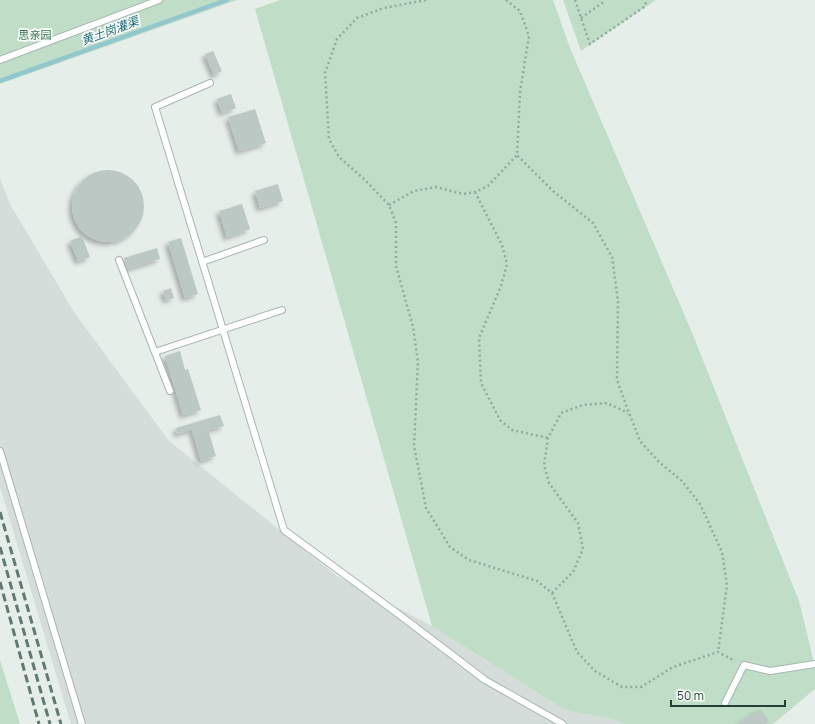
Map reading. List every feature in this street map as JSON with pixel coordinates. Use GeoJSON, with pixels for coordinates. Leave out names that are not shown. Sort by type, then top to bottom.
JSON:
{"type":"FeatureCollection","features":[{"type":"Feature","properties":{"kind":"lane"},"geometry":{"type":"LineString","coordinates":[[0,60],[159,0]]}},
{"type":"Feature","properties":{"kind":"lane"},"geometry":{"type":"LineString","coordinates":[[210,83],[154,106],[284,530],[485,680],[563,724]]}},
{"type":"Feature","properties":{"kind":"lane"},"geometry":{"type":"LineString","coordinates":[[202,262],[264,240]]}},
{"type":"Feature","properties":{"kind":"lane"},"geometry":{"type":"LineString","coordinates":[[119,260],[170,391]]}},
{"type":"Feature","properties":{"kind":"lane"},"geometry":{"type":"LineString","coordinates":[[155,352],[282,310]]}},
{"type":"Feature","properties":{"kind":"lane"},"geometry":{"type":"LineString","coordinates":[[0,451],[82,724]]}},
{"type":"Feature","properties":{"kind":"lane"},"geometry":{"type":"LineString","coordinates":[[725,703],[744,665],[770,671],[815,664]]}},
{"type":"Feature","properties":{"kind":"path"},"geometry":{"type":"LineString","coordinates":[[426,0],[384,8],[357,18],[337,39],[325,73],[329,139],[339,157],[365,180],[389,205],[396,223],[396,266],[413,327],[418,362],[414,446],[426,508],[450,547],[469,560],[537,581],[552,593],[577,652],[595,671],[622,687],[640,688],[674,667],[718,652],[744,665]]}},
{"type":"Feature","properties":{"kind":"path"},"geometry":{"type":"LineString","coordinates":[[389,205],[414,191],[436,186],[463,194],[475,192],[488,186],[517,155],[520,92],[529,36],[520,11],[506,0]]}},
{"type":"Feature","properties":{"kind":"path"},"geometry":{"type":"LineString","coordinates":[[575,0],[590,44],[644,7],[647,0]]}},
{"type":"Feature","properties":{"kind":"path"},"geometry":{"type":"LineString","coordinates":[[581,18],[604,0]]}},
{"type":"Feature","properties":{"kind":"path"},"geometry":{"type":"LineString","coordinates":[[517,155],[553,191],[593,223],[612,257],[618,301],[618,380],[629,413],[640,441],[659,462],[682,481],[700,504],[722,552],[727,585],[718,652]]}},
{"type":"Feature","properties":{"kind":"path"},"geometry":{"type":"LineString","coordinates":[[475,192],[502,245],[507,264],[501,286],[479,338],[481,383],[500,420],[512,430],[548,438]]}},
{"type":"Feature","properties":{"kind":"path"},"geometry":{"type":"LineString","coordinates":[[552,593],[573,572],[583,549],[578,524],[549,483],[544,465],[548,438],[561,413],[583,405],[607,403],[629,413]]}},
{"type":"Feature","properties":{"kind":"shaded area"},"geometry":{"type":"Polygon","coordinates":[[[0,179],[10,204],[74,312],[169,441],[337,576],[432,626],[565,710],[617,720],[624,724],[71,724],[0,487],[0,179]]]}},
{"type":"Feature","properties":{"kind":"green space","name":"思亲园"},"geometry":{"type":"Polygon","coordinates":[[[0,0],[237,0],[0,84],[0,0]]]}},
{"type":"Feature","properties":{"kind":"green space"},"geometry":{"type":"Polygon","coordinates":[[[280,0],[553,0],[570,48],[693,335],[799,601],[815,667],[815,689],[773,724],[624,724],[617,720],[565,710],[432,626],[255,9],[280,0]]]}},
{"type":"Feature","properties":{"kind":"green space"},"geometry":{"type":"Polygon","coordinates":[[[563,0],[656,0],[581,51],[563,0]]]}},
{"type":"Feature","properties":{"kind":"green space"},"geometry":{"type":"Polygon","coordinates":[[[0,660],[20,724],[0,724],[0,660]]]}},
{"type":"Feature","properties":{"kind":"building"},"geometry":{"type":"Polygon","coordinates":[[[213,51],[222,71],[214,75],[205,54],[213,51]]]}},
{"type":"Feature","properties":{"kind":"building"},"geometry":{"type":"Polygon","coordinates":[[[231,94],[236,108],[222,113],[217,99],[231,94]]]}},
{"type":"Feature","properties":{"kind":"building"},"geometry":{"type":"Polygon","coordinates":[[[255,109],[266,143],[239,151],[228,117],[255,109]]]}},
{"type":"Feature","properties":{"kind":"building"},"geometry":{"type":"Polygon","coordinates":[[[101,170],[115,170],[122,172],[134,180],[142,192],[144,206],[142,220],[134,232],[122,240],[115,242],[101,242],[94,240],[82,232],[74,220],[72,213],[72,199],[74,192],[82,180],[94,172],[101,170]]]}},
{"type":"Feature","properties":{"kind":"building"},"geometry":{"type":"Polygon","coordinates":[[[278,184],[283,201],[260,208],[255,191],[278,184]]]}},
{"type":"Feature","properties":{"kind":"building"},"geometry":{"type":"Polygon","coordinates":[[[242,204],[250,229],[227,237],[219,211],[242,204]]]}},
{"type":"Feature","properties":{"kind":"building"},"geometry":{"type":"Polygon","coordinates":[[[82,236],[90,257],[78,261],[70,241],[82,236]]]}},
{"type":"Feature","properties":{"kind":"building"},"geometry":{"type":"Polygon","coordinates":[[[181,238],[198,294],[185,298],[168,242],[181,238]]]}},
{"type":"Feature","properties":{"kind":"building"},"geometry":{"type":"Polygon","coordinates":[[[157,248],[160,259],[127,269],[124,258],[157,248]]]}},
{"type":"Feature","properties":{"kind":"building"},"geometry":{"type":"Polygon","coordinates":[[[171,288],[174,298],[166,300],[163,291],[171,288]]]}},
{"type":"Feature","properties":{"kind":"building"},"geometry":{"type":"Polygon","coordinates":[[[180,351],[185,370],[188,369],[201,410],[183,415],[165,356],[180,351]]]}},
{"type":"Feature","properties":{"kind":"building"},"geometry":{"type":"Polygon","coordinates":[[[220,415],[224,426],[209,430],[207,425],[177,434],[176,428],[220,415]]]}},
{"type":"Feature","properties":{"kind":"building"},"geometry":{"type":"Polygon","coordinates":[[[207,426],[216,456],[201,461],[192,430],[207,426]]]}},
{"type":"Feature","properties":{"kind":"building"},"geometry":{"type":"Polygon","coordinates":[[[760,709],[769,721],[765,724],[738,724],[760,709]]]}},
{"type":"Feature","properties":{"kind":"waterway","name":"黄土岗灌渠"},"geometry":{"type":"LineString","coordinates":[[0,81],[227,0]]}},
{"type":"Feature","properties":{"kind":"railway"},"geometry":{"type":"LineString","coordinates":[[0,512],[61,724]]}},
{"type":"Feature","properties":{"kind":"railway"},"geometry":{"type":"LineString","coordinates":[[0,547],[50,724]]}},
{"type":"Feature","properties":{"kind":"railway"},"geometry":{"type":"LineString","coordinates":[[0,582],[39,724]]}}]}
